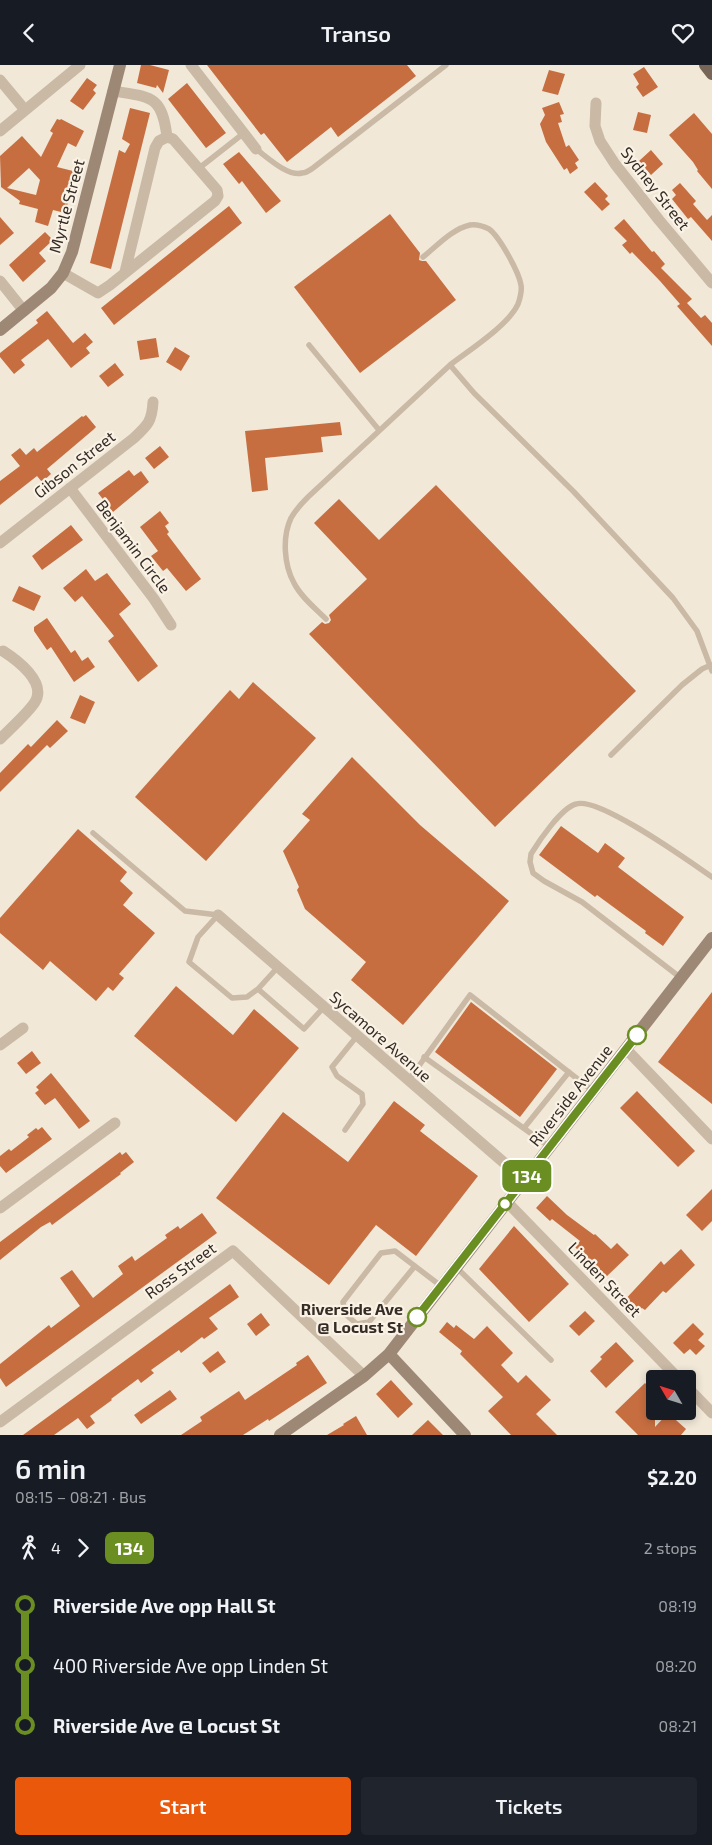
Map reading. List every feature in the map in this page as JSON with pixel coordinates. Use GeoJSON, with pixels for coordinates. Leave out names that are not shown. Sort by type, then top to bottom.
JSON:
{"type":"FeatureCollection","features":[{"type":"Feature","properties":{"kind":"main road","name":"Myrtle Street"},"geometry":{"type":"LineString","coordinates":[[0,330],[51,288],[63,273],[72,251],[120,65]]}},
{"type":"Feature","properties":{"kind":"main road"},"geometry":{"type":"LineString","coordinates":[[705,65],[712,73]]}},
{"type":"Feature","properties":{"kind":"main road","name":"Riverside Avenue"},"geometry":{"type":"LineString","coordinates":[[284,1434],[364,1376],[389,1354],[712,938]]}},
{"type":"Feature","properties":{"kind":"main road"},"geometry":{"type":"LineString","coordinates":[[389,1354],[465,1435]]}},
{"type":"Feature","properties":{"kind":"street"},"geometry":{"type":"LineString","coordinates":[[0,131],[80,65]]}},
{"type":"Feature","properties":{"kind":"street"},"geometry":{"type":"LineString","coordinates":[[191,65],[256,149]]}},
{"type":"Feature","properties":{"kind":"street"},"geometry":{"type":"LineString","coordinates":[[0,80],[25,110]]}},
{"type":"Feature","properties":{"kind":"street"},"geometry":{"type":"LineString","coordinates":[[113,91],[142,96],[155,101],[162,109],[167,137]]}},
{"type":"Feature","properties":{"kind":"street","name":"Sydney Street"},"geometry":{"type":"LineString","coordinates":[[596,103],[595,126],[600,141],[659,220],[712,283]]}},
{"type":"Feature","properties":{"kind":"street"},"geometry":{"type":"LineString","coordinates":[[63,273],[98,293],[126,271],[214,201],[218,196],[217,190],[173,139],[167,137],[159,141],[155,148],[126,271]]}},
{"type":"Feature","properties":{"kind":"street"},"geometry":{"type":"LineString","coordinates":[[0,281],[24,311]]}},
{"type":"Feature","properties":{"kind":"street","name":"Gibson Street"},"geometry":{"type":"LineString","coordinates":[[0,543],[146,427],[153,415],[153,402]]}},
{"type":"Feature","properties":{"kind":"street","name":"Benjamin Circle"},"geometry":{"type":"LineString","coordinates":[[70,488],[154,599],[171,625]]}},
{"type":"Feature","properties":{"kind":"street"},"geometry":{"type":"LineString","coordinates":[[0,739],[36,701],[37,691],[31,675],[20,662],[2,651]]}},
{"type":"Feature","properties":{"kind":"street","name":"Sycamore Avenue"},"geometry":{"type":"LineString","coordinates":[[218,915],[524,1180]]}},
{"type":"Feature","properties":{"kind":"street"},"geometry":{"type":"LineString","coordinates":[[0,1045],[23,1028]]}},
{"type":"Feature","properties":{"kind":"street"},"geometry":{"type":"LineString","coordinates":[[626,1049],[712,1139]]}},
{"type":"Feature","properties":{"kind":"street"},"geometry":{"type":"LineString","coordinates":[[0,1208],[115,1123]]}},
{"type":"Feature","properties":{"kind":"street","name":"Linden Street"},"geometry":{"type":"LineString","coordinates":[[507,1202],[670,1370]]}},
{"type":"Feature","properties":{"kind":"street","name":"Ross Street"},"geometry":{"type":"LineString","coordinates":[[0,1422],[233,1251],[364,1376]]}},
{"type":"Feature","properties":{"kind":"street"},"geometry":{"type":"LineString","coordinates":[[696,1396],[712,1413]]}},
{"type":"Feature","properties":{"kind":"lane"},"geometry":{"type":"LineString","coordinates":[[256,149],[284,169],[295,173],[303,173],[313,168],[446,65]]}},
{"type":"Feature","properties":{"kind":"lane"},"geometry":{"type":"LineString","coordinates":[[198,169],[244,133]]}},
{"type":"Feature","properties":{"kind":"lane"},"geometry":{"type":"LineString","coordinates":[[326,619],[301,594],[293,583],[286,556],[285,535],[291,517],[308,497],[450,365],[502,324],[518,304],[522,287],[515,266],[490,230],[480,225],[470,225],[455,231],[423,257]]}},
{"type":"Feature","properties":{"kind":"lane"},"geometry":{"type":"LineString","coordinates":[[309,345],[379,430]]}},
{"type":"Feature","properties":{"kind":"lane"},"geometry":{"type":"LineString","coordinates":[[450,365],[474,393],[574,492],[673,598],[697,631],[711,668],[702,669],[682,685],[612,755]]}},
{"type":"Feature","properties":{"kind":"lane"},"geometry":{"type":"LineString","coordinates":[[681,978],[582,902],[533,873],[530,862],[531,854],[567,808],[578,803],[588,803],[624,819],[712,877]]}},
{"type":"Feature","properties":{"kind":"lane"},"geometry":{"type":"LineString","coordinates":[[93,833],[185,911],[218,915]]}},
{"type":"Feature","properties":{"kind":"lane"},"geometry":{"type":"LineString","coordinates":[[218,915],[198,937],[189,962],[232,998],[247,997],[258,989],[278,967]]}},
{"type":"Feature","properties":{"kind":"lane"},"geometry":{"type":"LineString","coordinates":[[258,989],[304,1029],[324,1007]]}},
{"type":"Feature","properties":{"kind":"lane"},"geometry":{"type":"LineString","coordinates":[[408,1081],[470,995],[593,1091]]}},
{"type":"Feature","properties":{"kind":"lane"},"geometry":{"type":"LineString","coordinates":[[345,1130],[363,1104],[362,1094],[337,1076],[332,1067],[357,1035]]}},
{"type":"Feature","properties":{"kind":"lane"},"geometry":{"type":"LineString","coordinates":[[424,1057],[550,1147]]}},
{"type":"Feature","properties":{"kind":"lane"},"geometry":{"type":"LineString","coordinates":[[524,1128],[569,1072]]}},
{"type":"Feature","properties":{"kind":"lane"},"geometry":{"type":"LineString","coordinates":[[415,1266],[369,1322],[357,1324],[345,1314],[343,1302],[381,1253],[395,1251],[415,1266],[441,1286]]}},
{"type":"Feature","properties":{"kind":"lane"},"geometry":{"type":"LineString","coordinates":[[456,1267],[552,1360]]}},
{"type":"Feature","properties":{"kind":"building"},"geometry":{"type":"Polygon","coordinates":[[[141,65],[150,65],[169,70],[163,93],[157,85],[156,88],[137,83],[141,65]]]}},
{"type":"Feature","properties":{"kind":"building"},"geometry":{"type":"Polygon","coordinates":[[[207,65],[407,65],[416,76],[338,137],[331,127],[287,162],[264,133],[261,135],[207,65]]]}},
{"type":"Feature","properties":{"kind":"building"},"geometry":{"type":"Polygon","coordinates":[[[644,67],[658,87],[643,97],[636,87],[639,84],[633,74],[644,67]]]}},
{"type":"Feature","properties":{"kind":"building"},"geometry":{"type":"Polygon","coordinates":[[[549,70],[565,74],[558,95],[542,91],[549,70]]]}},
{"type":"Feature","properties":{"kind":"building"},"geometry":{"type":"Polygon","coordinates":[[[87,78],[97,85],[93,90],[96,93],[83,110],[70,101],[87,78]]]}},
{"type":"Feature","properties":{"kind":"building"},"geometry":{"type":"Polygon","coordinates":[[[187,83],[226,133],[206,148],[168,99],[187,83]]]}},
{"type":"Feature","properties":{"kind":"building"},"geometry":{"type":"Polygon","coordinates":[[[559,102],[564,114],[560,115],[562,122],[558,123],[566,147],[569,145],[579,160],[575,163],[578,168],[570,174],[567,168],[564,170],[546,142],[540,124],[545,115],[542,108],[559,102]]]}},
{"type":"Feature","properties":{"kind":"building"},"geometry":{"type":"Polygon","coordinates":[[[130,108],[150,113],[111,269],[90,263],[119,150],[125,153],[130,144],[122,139],[130,108]]]}},
{"type":"Feature","properties":{"kind":"building"},"geometry":{"type":"Polygon","coordinates":[[[638,112],[651,115],[647,133],[633,130],[638,112]]]}},
{"type":"Feature","properties":{"kind":"building"},"geometry":{"type":"Polygon","coordinates":[[[694,113],[712,134],[712,189],[697,171],[693,162],[669,135],[694,113]]]}},
{"type":"Feature","properties":{"kind":"building"},"geometry":{"type":"Polygon","coordinates":[[[57,119],[61,119],[84,131],[76,147],[68,143],[57,167],[77,172],[65,213],[53,210],[48,226],[35,222],[38,209],[19,204],[20,201],[1,187],[0,156],[22,136],[41,157],[53,133],[50,131],[57,119]],[[29,168],[7,188],[36,195],[40,180],[29,168]]]}},
{"type":"Feature","properties":{"kind":"building"},"geometry":{"type":"Polygon","coordinates":[[[651,150],[663,164],[651,175],[639,161],[651,150]]]}},
{"type":"Feature","properties":{"kind":"building"},"geometry":{"type":"Polygon","coordinates":[[[239,152],[281,201],[266,213],[242,181],[239,184],[223,164],[239,152]]]}},
{"type":"Feature","properties":{"kind":"building"},"geometry":{"type":"Polygon","coordinates":[[[595,182],[608,196],[605,199],[610,204],[602,211],[584,192],[595,182]]]}},
{"type":"Feature","properties":{"kind":"building"},"geometry":{"type":"Polygon","coordinates":[[[680,183],[696,201],[693,204],[707,220],[712,215],[712,241],[691,217],[688,219],[672,199],[676,195],[672,190],[680,183]]]}},
{"type":"Feature","properties":{"kind":"building"},"geometry":{"type":"Polygon","coordinates":[[[229,206],[242,223],[114,325],[101,308],[229,206]]]}},
{"type":"Feature","properties":{"kind":"building"},"geometry":{"type":"Polygon","coordinates":[[[390,214],[420,253],[419,260],[426,261],[456,300],[360,373],[294,287],[390,214]]]}},
{"type":"Feature","properties":{"kind":"building"},"geometry":{"type":"Polygon","coordinates":[[[0,217],[14,233],[0,245],[0,217]]]}},
{"type":"Feature","properties":{"kind":"building"},"geometry":{"type":"Polygon","coordinates":[[[624,219],[652,252],[654,251],[665,264],[661,268],[692,299],[687,303],[701,318],[705,315],[712,323],[712,346],[677,306],[680,304],[660,281],[632,252],[630,254],[622,245],[627,241],[614,228],[624,219]]]}},
{"type":"Feature","properties":{"kind":"building"},"geometry":{"type":"Polygon","coordinates":[[[45,232],[53,240],[39,253],[46,261],[23,282],[9,265],[45,232]]]}},
{"type":"Feature","properties":{"kind":"building"},"geometry":{"type":"Polygon","coordinates":[[[47,311],[73,343],[85,333],[93,342],[86,348],[90,353],[71,368],[48,339],[21,360],[25,365],[14,374],[0,357],[0,353],[38,323],[36,320],[47,311]]]}},
{"type":"Feature","properties":{"kind":"building"},"geometry":{"type":"Polygon","coordinates":[[[156,338],[159,357],[140,360],[137,341],[156,338]]]}},
{"type":"Feature","properties":{"kind":"building"},"geometry":{"type":"Polygon","coordinates":[[[175,347],[190,356],[181,371],[166,362],[175,347]]]}},
{"type":"Feature","properties":{"kind":"building"},"geometry":{"type":"Polygon","coordinates":[[[115,363],[124,375],[108,387],[99,376],[115,363]]]}},
{"type":"Feature","properties":{"kind":"building"},"geometry":{"type":"Polygon","coordinates":[[[86,415],[96,427],[47,469],[51,474],[42,482],[37,476],[0,505],[0,481],[20,466],[11,455],[20,448],[26,455],[34,448],[37,452],[82,416],[86,415]]]}},
{"type":"Feature","properties":{"kind":"building"},"geometry":{"type":"Polygon","coordinates":[[[340,422],[342,435],[321,437],[323,452],[265,458],[268,490],[252,492],[245,431],[340,422]]]}},
{"type":"Feature","properties":{"kind":"building"},"geometry":{"type":"Polygon","coordinates":[[[160,446],[169,457],[154,469],[145,458],[160,446]]]}},
{"type":"Feature","properties":{"kind":"building"},"geometry":{"type":"Polygon","coordinates":[[[129,470],[134,476],[141,471],[149,482],[113,512],[98,493],[129,470]]]}},
{"type":"Feature","properties":{"kind":"building"},"geometry":{"type":"Polygon","coordinates":[[[436,485],[636,691],[495,827],[309,634],[322,622],[325,624],[329,623],[331,620],[329,615],[367,579],[314,523],[339,499],[379,540],[436,485]]]}},
{"type":"Feature","properties":{"kind":"building"},"geometry":{"type":"Polygon","coordinates":[[[160,511],[169,523],[165,526],[169,532],[167,534],[201,579],[186,591],[167,568],[163,571],[151,556],[158,551],[140,527],[160,511]]]}},
{"type":"Feature","properties":{"kind":"building"},"geometry":{"type":"Polygon","coordinates":[[[71,525],[83,540],[42,570],[32,556],[71,525]]]}},
{"type":"Feature","properties":{"kind":"building"},"geometry":{"type":"Polygon","coordinates":[[[86,569],[95,581],[107,573],[131,604],[119,614],[158,666],[138,682],[108,641],[114,636],[82,596],[75,602],[63,588],[86,569]]]}},
{"type":"Feature","properties":{"kind":"building"},"geometry":{"type":"Polygon","coordinates":[[[19,586],[41,596],[34,611],[12,601],[19,586]]]}},
{"type":"Feature","properties":{"kind":"building"},"geometry":{"type":"Polygon","coordinates":[[[47,618],[71,653],[75,650],[82,661],[88,657],[95,667],[74,682],[51,647],[47,650],[34,631],[34,627],[47,618]]]}},
{"type":"Feature","properties":{"kind":"building"},"geometry":{"type":"Polygon","coordinates":[[[253,682],[316,738],[206,861],[135,797],[230,690],[239,699],[253,682]]]}},
{"type":"Feature","properties":{"kind":"building"},"geometry":{"type":"Polygon","coordinates":[[[80,695],[95,702],[85,724],[70,718],[80,695]]]}},
{"type":"Feature","properties":{"kind":"building"},"geometry":{"type":"Polygon","coordinates":[[[57,720],[68,731],[50,748],[47,745],[0,792],[0,773],[28,744],[31,747],[57,720]]]}},
{"type":"Feature","properties":{"kind":"building"},"geometry":{"type":"Polygon","coordinates":[[[352,757],[420,825],[509,901],[403,1025],[351,980],[366,962],[305,909],[297,890],[299,887],[283,851],[310,820],[302,814],[352,757]]]}},
{"type":"Feature","properties":{"kind":"building"},"geometry":{"type":"Polygon","coordinates":[[[561,826],[598,853],[605,843],[625,858],[618,867],[684,917],[663,946],[597,895],[595,897],[539,855],[561,826]]]}},
{"type":"Feature","properties":{"kind":"building"},"geometry":{"type":"Polygon","coordinates":[[[78,829],[127,872],[120,881],[133,893],[123,905],[155,933],[119,974],[124,978],[113,991],[108,987],[96,1001],[50,961],[43,970],[0,933],[0,918],[78,829]]]}},
{"type":"Feature","properties":{"kind":"building"},"geometry":{"type":"Polygon","coordinates":[[[176,986],[233,1035],[254,1009],[299,1048],[236,1122],[134,1036],[176,986]]]}},
{"type":"Feature","properties":{"kind":"building"},"geometry":{"type":"Polygon","coordinates":[[[712,992],[712,1104],[658,1062],[712,992]]]}},
{"type":"Feature","properties":{"kind":"building"},"geometry":{"type":"Polygon","coordinates":[[[471,1002],[557,1069],[520,1117],[435,1052],[471,1002]]]}},
{"type":"Feature","properties":{"kind":"building"},"geometry":{"type":"Polygon","coordinates":[[[32,1051],[41,1063],[26,1074],[17,1063],[32,1051]]]}},
{"type":"Feature","properties":{"kind":"building"},"geometry":{"type":"Polygon","coordinates":[[[51,1073],[90,1121],[79,1129],[55,1098],[45,1105],[35,1093],[39,1090],[36,1087],[51,1073]]]}},
{"type":"Feature","properties":{"kind":"building"},"geometry":{"type":"Polygon","coordinates":[[[637,1091],[695,1151],[678,1167],[620,1108],[637,1091]]]}},
{"type":"Feature","properties":{"kind":"building"},"geometry":{"type":"Polygon","coordinates":[[[394,1101],[425,1125],[420,1131],[478,1176],[416,1256],[376,1225],[329,1285],[216,1198],[283,1112],[348,1162],[394,1101]]]}},
{"type":"Feature","properties":{"kind":"building"},"geometry":{"type":"Polygon","coordinates":[[[42,1127],[52,1139],[6,1173],[0,1166],[0,1156],[9,1149],[11,1151],[29,1137],[27,1135],[36,1128],[38,1130],[42,1127]]]}},
{"type":"Feature","properties":{"kind":"building"},"geometry":{"type":"Polygon","coordinates":[[[120,1152],[122,1155],[126,1152],[134,1162],[121,1174],[52,1225],[50,1222],[41,1227],[0,1260],[0,1242],[120,1152]]]}},
{"type":"Feature","properties":{"kind":"building"},"geometry":{"type":"Polygon","coordinates":[[[712,1189],[712,1221],[702,1231],[686,1215],[712,1189]]]}},
{"type":"Feature","properties":{"kind":"building"},"geometry":{"type":"Polygon","coordinates":[[[547,1196],[567,1215],[595,1234],[611,1249],[617,1243],[629,1255],[605,1278],[575,1247],[580,1241],[552,1219],[550,1221],[536,1208],[547,1196]]]}},
{"type":"Feature","properties":{"kind":"building"},"geometry":{"type":"Polygon","coordinates":[[[202,1213],[217,1233],[6,1387],[0,1378],[0,1364],[49,1325],[51,1328],[80,1306],[60,1278],[72,1270],[93,1298],[123,1274],[118,1266],[132,1256],[135,1261],[167,1238],[165,1235],[178,1226],[180,1229],[202,1213]]]}},
{"type":"Feature","properties":{"kind":"building"},"geometry":{"type":"Polygon","coordinates":[[[514,1226],[569,1284],[529,1322],[479,1269],[514,1226]]]}},
{"type":"Feature","properties":{"kind":"building"},"geometry":{"type":"Polygon","coordinates":[[[681,1249],[695,1265],[666,1293],[663,1291],[645,1310],[642,1308],[634,1316],[621,1304],[661,1261],[664,1265],[681,1249]]]}},
{"type":"Feature","properties":{"kind":"building"},"geometry":{"type":"Polygon","coordinates":[[[230,1284],[239,1297],[209,1318],[218,1329],[204,1339],[202,1337],[181,1353],[179,1350],[151,1370],[154,1373],[141,1383],[138,1379],[111,1399],[90,1416],[95,1423],[87,1429],[78,1418],[54,1435],[23,1435],[230,1284]]]}},
{"type":"Feature","properties":{"kind":"building"},"geometry":{"type":"Polygon","coordinates":[[[585,1311],[595,1321],[579,1336],[569,1326],[585,1311]]]}},
{"type":"Feature","properties":{"kind":"building"},"geometry":{"type":"Polygon","coordinates":[[[261,1313],[270,1325],[256,1336],[247,1324],[261,1313]]]}},
{"type":"Feature","properties":{"kind":"building"},"geometry":{"type":"Polygon","coordinates":[[[447,1322],[454,1328],[456,1325],[474,1339],[487,1326],[513,1353],[501,1365],[518,1383],[526,1375],[551,1400],[536,1414],[557,1435],[511,1435],[488,1411],[503,1397],[460,1354],[462,1351],[439,1332],[447,1322]]]}},
{"type":"Feature","properties":{"kind":"building"},"geometry":{"type":"Polygon","coordinates":[[[693,1323],[704,1334],[698,1340],[705,1346],[696,1355],[690,1349],[684,1354],[673,1343],[693,1323]]]}},
{"type":"Feature","properties":{"kind":"building"},"geometry":{"type":"Polygon","coordinates":[[[616,1342],[634,1361],[606,1388],[590,1371],[602,1359],[600,1357],[616,1342]]]}},
{"type":"Feature","properties":{"kind":"building"},"geometry":{"type":"Polygon","coordinates":[[[218,1351],[226,1362],[210,1373],[202,1363],[218,1351]]]}},
{"type":"Feature","properties":{"kind":"building"},"geometry":{"type":"Polygon","coordinates":[[[308,1355],[327,1383],[269,1421],[268,1419],[243,1435],[181,1435],[202,1421],[200,1417],[239,1391],[245,1400],[297,1365],[296,1363],[308,1355]]]}},
{"type":"Feature","properties":{"kind":"building"},"geometry":{"type":"Polygon","coordinates":[[[391,1380],[413,1404],[398,1418],[376,1394],[391,1380]]]}},
{"type":"Feature","properties":{"kind":"building"},"geometry":{"type":"Polygon","coordinates":[[[645,1383],[646,1420],[655,1420],[655,1427],[662,1420],[676,1420],[686,1429],[681,1435],[638,1435],[615,1412],[645,1383]]]}},
{"type":"Feature","properties":{"kind":"building"},"geometry":{"type":"Polygon","coordinates":[[[170,1390],[177,1399],[141,1424],[134,1415],[170,1390]]]}},
{"type":"Feature","properties":{"kind":"building"},"geometry":{"type":"Polygon","coordinates":[[[356,1416],[367,1435],[327,1435],[344,1425],[356,1416]]]}},
{"type":"Feature","properties":{"kind":"building"},"geometry":{"type":"Polygon","coordinates":[[[428,1420],[443,1435],[412,1435],[428,1420]]]}},
{"type":"Feature","properties":{"kind":"bus line","name":"134"},"geometry":{"type":"LineString","coordinates":[[417,1317],[637,1035]]}},
{"type":"Feature","properties":{"kind":"place","name":"Riverside Ave @ Locust St"},"geometry":{"type":"Point","coordinates":[417,1317]}}]}
